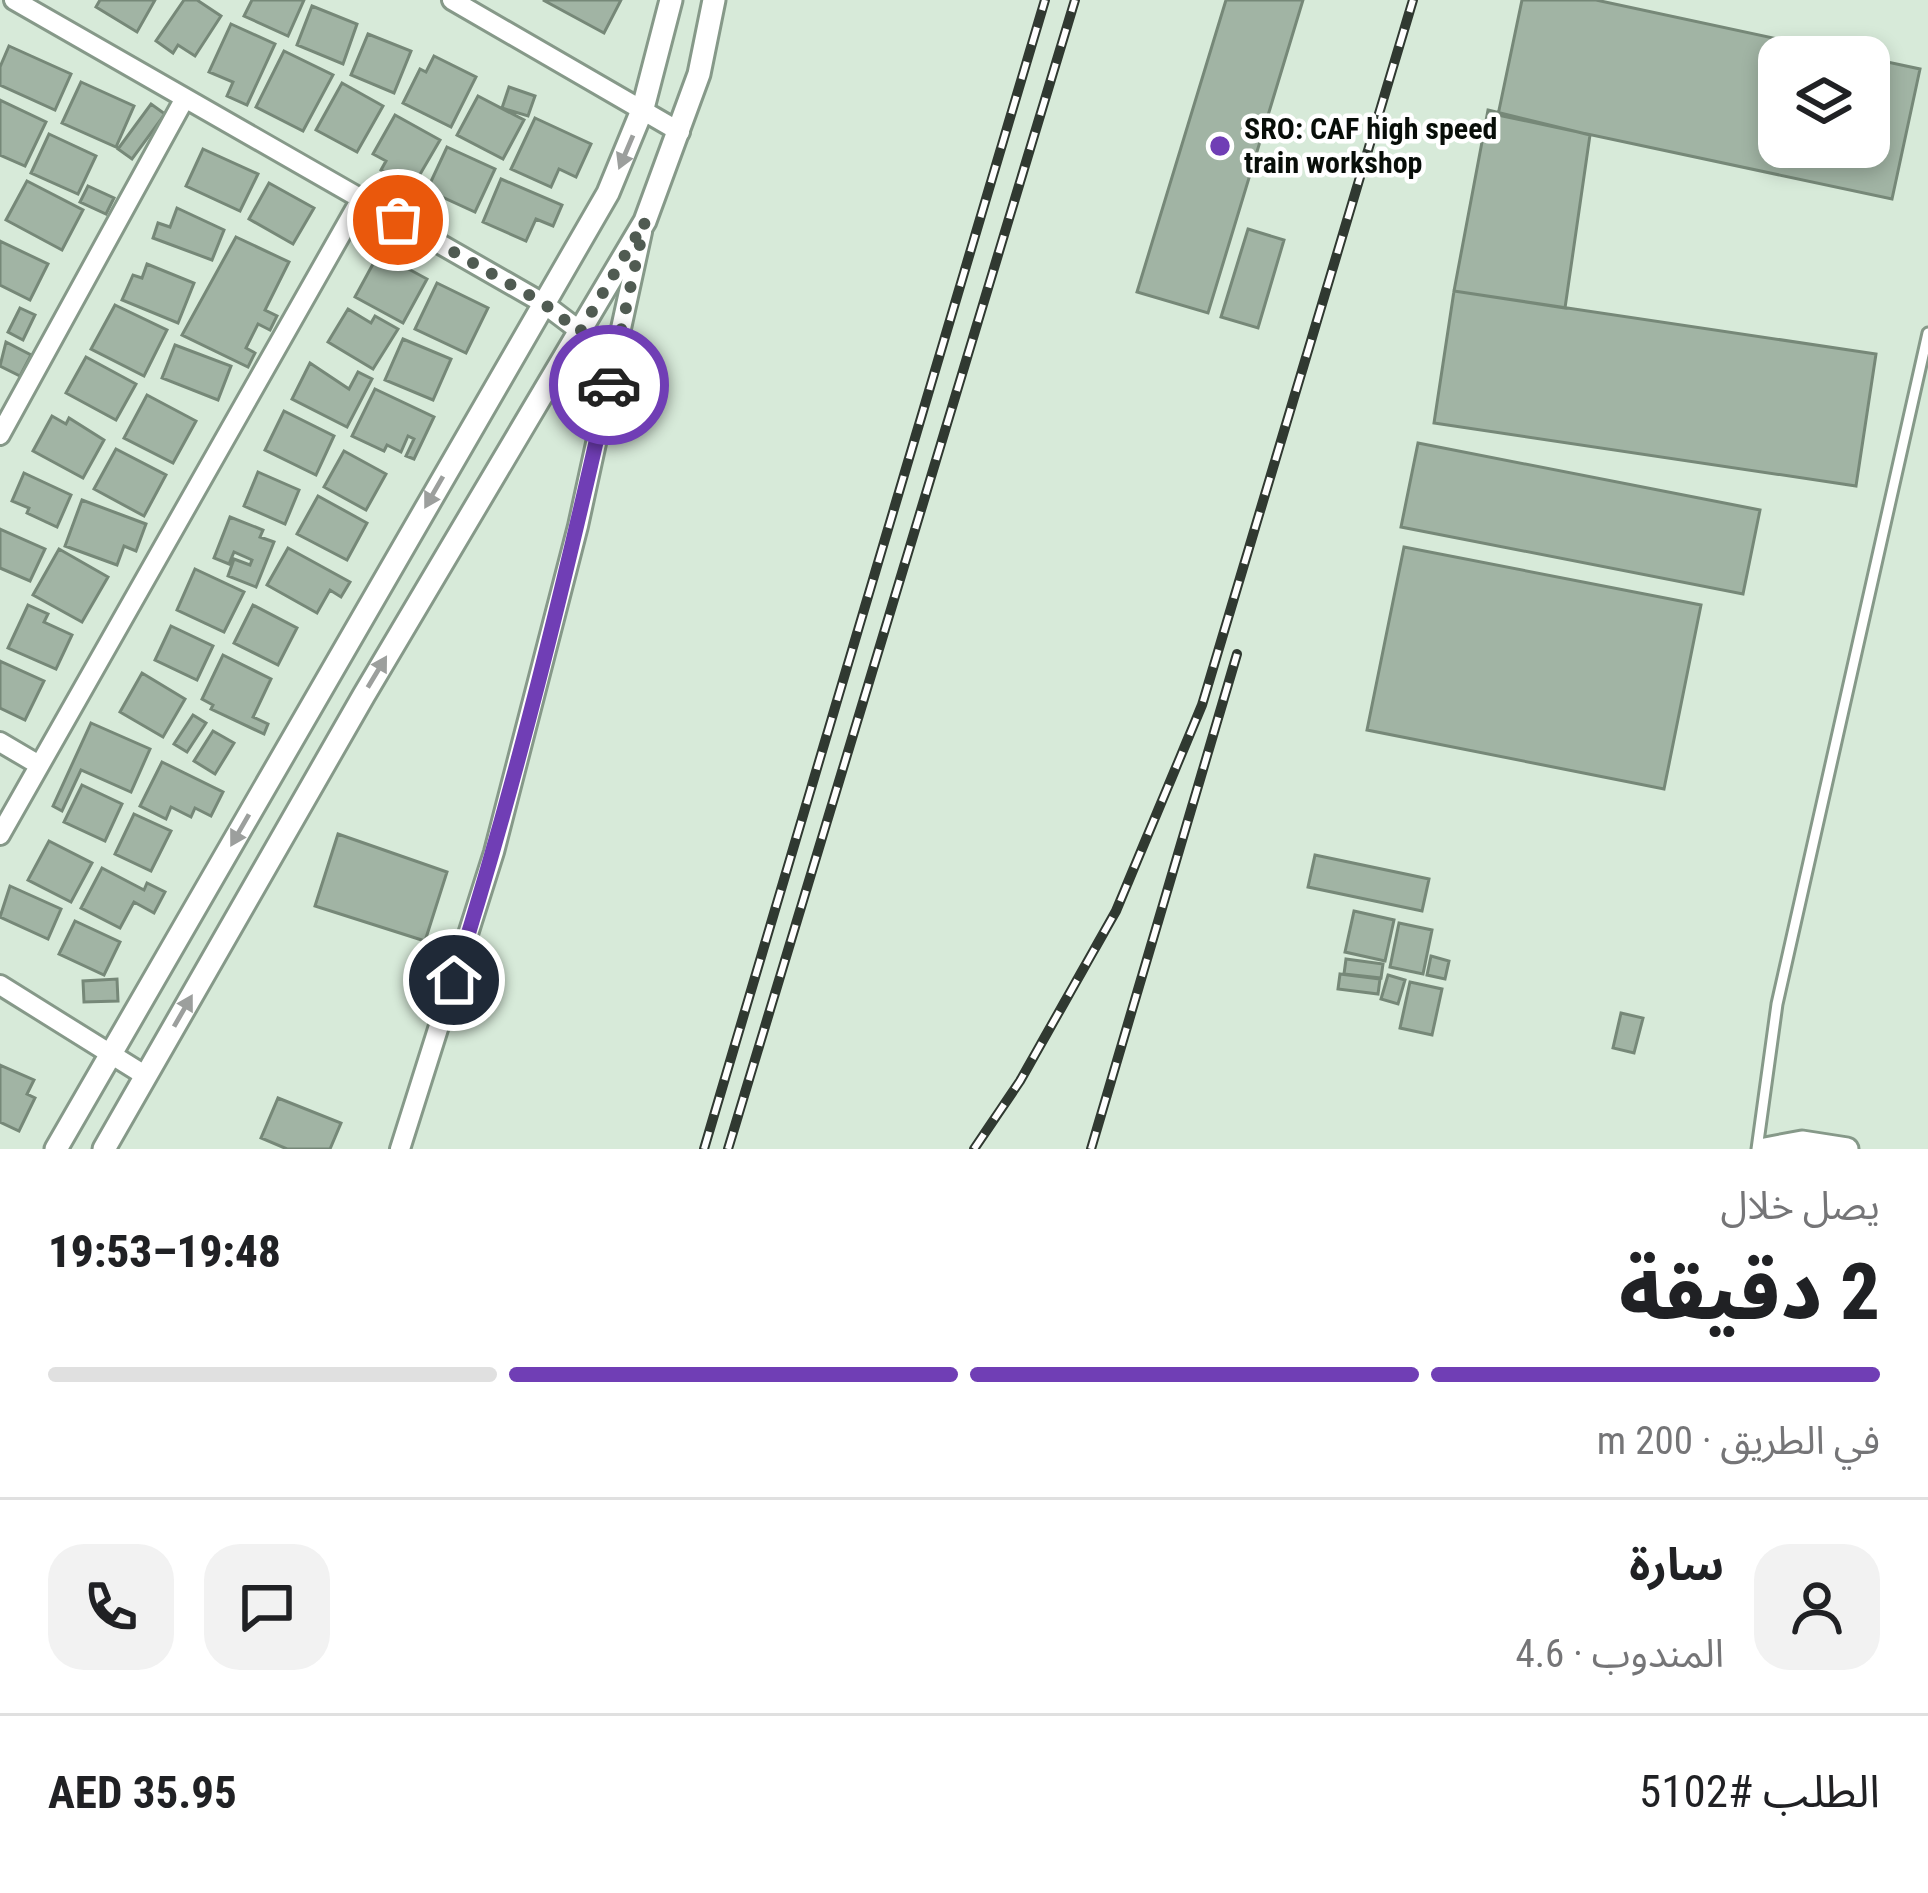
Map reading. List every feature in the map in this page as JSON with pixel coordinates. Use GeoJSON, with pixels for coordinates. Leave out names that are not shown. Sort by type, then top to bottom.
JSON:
{"type":"FeatureCollection","features":[{"type":"Feature","properties":{"kind":"street"},"geometry":{"type":"LineString","coordinates":[[14,0],[543,303],[580,332]]}},
{"type":"Feature","properties":{"kind":"street"},"geometry":{"type":"LineString","coordinates":[[452,0],[680,132]]}},
{"type":"Feature","properties":{"kind":"street"},"geometry":{"type":"LineString","coordinates":[[56,1149],[608,193],[643,108],[671,0]]}},
{"type":"Feature","properties":{"kind":"street"},"geometry":{"type":"LineString","coordinates":[[104,1149],[364,695],[645,221],[699,74],[714,0]]}},
{"type":"Feature","properties":{"kind":"street"},"geometry":{"type":"LineString","coordinates":[[0,435],[185,98]]}},
{"type":"Feature","properties":{"kind":"street"},"geometry":{"type":"LineString","coordinates":[[0,835],[362,199]]}},
{"type":"Feature","properties":{"kind":"street"},"geometry":{"type":"LineString","coordinates":[[400,1149],[494,852],[578,526],[645,221]]}},
{"type":"Feature","properties":{"kind":"street"},"geometry":{"type":"LineString","coordinates":[[0,742],[39,765]]}},
{"type":"Feature","properties":{"kind":"street"},"geometry":{"type":"LineString","coordinates":[[0,985],[146,1076]]}},
{"type":"Feature","properties":{"kind":"street"},"geometry":{"type":"LineString","coordinates":[[1761,1149],[1802,1142],[1847,1149]]}},
{"type":"Feature","properties":{"kind":"lane"},"geometry":{"type":"LineString","coordinates":[[1761,1149],[1782,981],[1928,333]]}},
{"type":"Feature","properties":{"kind":"building"},"geometry":{"type":"Polygon","coordinates":[[[100,0],[155,0],[137,32],[96,7],[100,0]]]}},
{"type":"Feature","properties":{"kind":"building"},"geometry":{"type":"Polygon","coordinates":[[[184,0],[197,0],[221,16],[195,56],[178,45],[173,53],[156,41],[184,0]]]}},
{"type":"Feature","properties":{"kind":"building"},"geometry":{"type":"Polygon","coordinates":[[[252,0],[304,0],[288,36],[244,16],[252,0]]]}},
{"type":"Feature","properties":{"kind":"building"},"geometry":{"type":"Polygon","coordinates":[[[543,0],[621,0],[604,33],[543,0]]]}},
{"type":"Feature","properties":{"kind":"building","name":"SRO: CAF high speed train workshop"},"geometry":{"type":"Polygon","coordinates":[[[1226,0],[1303,0],[1208,313],[1137,292],[1226,0]]]}},
{"type":"Feature","properties":{"kind":"building"},"geometry":{"type":"Polygon","coordinates":[[[1522,0],[1596,0],[1764,36],[1758,36],[1758,168],[1890,168],[1890,63],[1920,69],[1892,199],[1498,115],[1522,0]]]}},
{"type":"Feature","properties":{"kind":"building"},"geometry":{"type":"Polygon","coordinates":[[[312,6],[357,24],[343,64],[297,45],[312,6]]]}},
{"type":"Feature","properties":{"kind":"building"},"geometry":{"type":"Polygon","coordinates":[[[231,24],[275,44],[247,105],[227,96],[233,82],[209,72],[231,24]]]}},
{"type":"Feature","properties":{"kind":"building"},"geometry":{"type":"Polygon","coordinates":[[[368,34],[411,51],[394,93],[351,75],[368,34]]]}},
{"type":"Feature","properties":{"kind":"building"},"geometry":{"type":"Polygon","coordinates":[[[9,46],[71,74],[55,110],[0,85],[0,67],[9,46]]]}},
{"type":"Feature","properties":{"kind":"building"},"geometry":{"type":"Polygon","coordinates":[[[284,51],[333,75],[303,131],[256,107],[284,51]]]}},
{"type":"Feature","properties":{"kind":"building"},"geometry":{"type":"Polygon","coordinates":[[[434,56],[476,77],[451,127],[403,103],[420,69],[426,72],[434,56]]]}},
{"type":"Feature","properties":{"kind":"building"},"geometry":{"type":"Polygon","coordinates":[[[81,82],[134,106],[116,147],[62,123],[81,82]]]}},
{"type":"Feature","properties":{"kind":"building"},"geometry":{"type":"Polygon","coordinates":[[[342,83],[383,106],[357,152],[316,130],[342,83]]]}},
{"type":"Feature","properties":{"kind":"building"},"geometry":{"type":"Polygon","coordinates":[[[509,87],[535,96],[528,116],[502,108],[509,87]]]}},
{"type":"Feature","properties":{"kind":"building"},"geometry":{"type":"Polygon","coordinates":[[[478,96],[524,120],[503,159],[457,135],[478,96]]]}},
{"type":"Feature","properties":{"kind":"building"},"geometry":{"type":"Polygon","coordinates":[[[0,100],[46,122],[25,166],[0,155],[0,100]]]}},
{"type":"Feature","properties":{"kind":"building"},"geometry":{"type":"Polygon","coordinates":[[[151,104],[165,114],[132,159],[118,149],[151,104]]]}},
{"type":"Feature","properties":{"kind":"building"},"geometry":{"type":"Polygon","coordinates":[[[1488,110],[1590,135],[1565,308],[1454,291],[1488,110]]]}},
{"type":"Feature","properties":{"kind":"building"},"geometry":{"type":"Polygon","coordinates":[[[395,115],[440,140],[412,188],[381,170],[386,161],[373,154],[395,115]]]}},
{"type":"Feature","properties":{"kind":"building"},"geometry":{"type":"Polygon","coordinates":[[[535,118],[591,144],[576,177],[559,169],[551,187],[511,169],[535,118]]]}},
{"type":"Feature","properties":{"kind":"building"},"geometry":{"type":"Polygon","coordinates":[[[49,134],[96,156],[78,194],[31,173],[49,134]]]}},
{"type":"Feature","properties":{"kind":"building"},"geometry":{"type":"Polygon","coordinates":[[[447,147],[495,169],[475,212],[427,190],[447,147]]]}},
{"type":"Feature","properties":{"kind":"building"},"geometry":{"type":"Polygon","coordinates":[[[203,149],[258,174],[240,211],[186,186],[203,149]]]}},
{"type":"Feature","properties":{"kind":"building"},"geometry":{"type":"Polygon","coordinates":[[[501,179],[562,205],[553,226],[536,219],[526,241],[483,222],[501,179]]]}},
{"type":"Feature","properties":{"kind":"building"},"geometry":{"type":"Polygon","coordinates":[[[27,181],[83,210],[62,250],[6,220],[27,181]]]}},
{"type":"Feature","properties":{"kind":"building"},"geometry":{"type":"Polygon","coordinates":[[[269,183],[314,208],[293,244],[249,219],[269,183]]]}},
{"type":"Feature","properties":{"kind":"building"},"geometry":{"type":"Polygon","coordinates":[[[88,186],[114,198],[106,214],[80,202],[88,186]]]}},
{"type":"Feature","properties":{"kind":"building"},"geometry":{"type":"Polygon","coordinates":[[[177,208],[224,230],[212,260],[153,238],[158,223],[170,227],[177,208]]]}},
{"type":"Feature","properties":{"kind":"building"},"geometry":{"type":"Polygon","coordinates":[[[1248,229],[1284,240],[1258,328],[1221,317],[1248,229]]]}},
{"type":"Feature","properties":{"kind":"building"},"geometry":{"type":"Polygon","coordinates":[[[236,237],[289,262],[265,310],[277,316],[270,330],[258,324],[246,348],[255,353],[248,367],[182,335],[236,237]]]}},
{"type":"Feature","properties":{"kind":"building"},"geometry":{"type":"Polygon","coordinates":[[[0,241],[48,264],[30,300],[0,285],[0,241]]]}},
{"type":"Feature","properties":{"kind":"building"},"geometry":{"type":"Polygon","coordinates":[[[379,253],[427,279],[403,323],[355,297],[379,253]]]}},
{"type":"Feature","properties":{"kind":"building"},"geometry":{"type":"Polygon","coordinates":[[[147,264],[194,283],[178,323],[122,300],[133,275],[142,278],[147,264]]]}},
{"type":"Feature","properties":{"kind":"building"},"geometry":{"type":"Polygon","coordinates":[[[437,283],[488,308],[466,353],[415,329],[437,283]]]}},
{"type":"Feature","properties":{"kind":"building"},"geometry":{"type":"Polygon","coordinates":[[[1454,291],[1876,354],[1856,486],[1434,423],[1454,291]]]}},
{"type":"Feature","properties":{"kind":"building"},"geometry":{"type":"Polygon","coordinates":[[[115,305],[167,330],[144,376],[91,349],[115,305]]]}},
{"type":"Feature","properties":{"kind":"building"},"geometry":{"type":"Polygon","coordinates":[[[20,308],[35,315],[23,340],[8,332],[20,308]]]}},
{"type":"Feature","properties":{"kind":"building"},"geometry":{"type":"Polygon","coordinates":[[[348,309],[371,323],[375,316],[398,329],[373,369],[328,342],[348,309]]]}},
{"type":"Feature","properties":{"kind":"building"},"geometry":{"type":"Polygon","coordinates":[[[403,339],[451,359],[433,400],[385,380],[403,339]]]}},
{"type":"Feature","properties":{"kind":"building"},"geometry":{"type":"Polygon","coordinates":[[[6,342],[31,355],[20,376],[0,366],[6,342]]]}},
{"type":"Feature","properties":{"kind":"building"},"geometry":{"type":"Polygon","coordinates":[[[175,345],[231,366],[218,400],[162,378],[175,345]]]}},
{"type":"Feature","properties":{"kind":"building"},"geometry":{"type":"Polygon","coordinates":[[[86,357],[136,384],[116,420],[66,393],[86,357]]]}},
{"type":"Feature","properties":{"kind":"building"},"geometry":{"type":"Polygon","coordinates":[[[310,363],[349,389],[358,372],[372,379],[347,427],[292,399],[310,363]]]}},
{"type":"Feature","properties":{"kind":"building"},"geometry":{"type":"Polygon","coordinates":[[[375,389],[434,417],[414,459],[406,456],[414,439],[408,436],[401,452],[387,445],[384,451],[352,436],[375,389]]]}},
{"type":"Feature","properties":{"kind":"building"},"geometry":{"type":"Polygon","coordinates":[[[147,395],[196,421],[173,463],[124,438],[147,395]]]}},
{"type":"Feature","properties":{"kind":"building"},"geometry":{"type":"Polygon","coordinates":[[[284,411],[334,436],[316,475],[265,450],[284,411]]]}},
{"type":"Feature","properties":{"kind":"building"},"geometry":{"type":"Polygon","coordinates":[[[52,416],[66,424],[69,418],[104,440],[83,478],[33,451],[52,416]]]}},
{"type":"Feature","properties":{"kind":"building"},"geometry":{"type":"Polygon","coordinates":[[[1418,443],[1760,510],[1743,594],[1401,527],[1418,443]]]}},
{"type":"Feature","properties":{"kind":"building"},"geometry":{"type":"Polygon","coordinates":[[[116,449],[166,475],[144,516],[94,489],[116,449]]]}},
{"type":"Feature","properties":{"kind":"building"},"geometry":{"type":"Polygon","coordinates":[[[344,451],[386,474],[366,510],[324,487],[344,451]]]}},
{"type":"Feature","properties":{"kind":"building"},"geometry":{"type":"Polygon","coordinates":[[[258,472],[299,490],[285,524],[244,506],[258,472]]]}},
{"type":"Feature","properties":{"kind":"building"},"geometry":{"type":"Polygon","coordinates":[[[24,473],[71,495],[57,527],[12,501],[24,473]]]}},
{"type":"Feature","properties":{"kind":"building"},"geometry":{"type":"Polygon","coordinates":[[[318,496],[367,523],[347,560],[297,534],[318,496]]]}},
{"type":"Feature","properties":{"kind":"building"},"geometry":{"type":"Polygon","coordinates":[[[82,500],[146,524],[136,551],[124,546],[117,565],[65,546],[82,500]]]}},
{"type":"Feature","properties":{"kind":"building"},"geometry":{"type":"Polygon","coordinates":[[[230,517],[263,530],[260,537],[274,542],[256,587],[228,576],[234,559],[250,565],[252,560],[234,552],[229,564],[214,558],[230,517]]]}},
{"type":"Feature","properties":{"kind":"building"},"geometry":{"type":"Polygon","coordinates":[[[0,529],[45,549],[30,581],[0,568],[0,529]]]}},
{"type":"Feature","properties":{"kind":"building"},"geometry":{"type":"Polygon","coordinates":[[[1404,547],[1701,605],[1664,789],[1367,730],[1404,547]]]}},
{"type":"Feature","properties":{"kind":"building"},"geometry":{"type":"Polygon","coordinates":[[[288,548],[350,582],[341,597],[330,590],[317,613],[267,585],[288,548]]]}},
{"type":"Feature","properties":{"kind":"building"},"geometry":{"type":"Polygon","coordinates":[[[59,549],[108,577],[82,622],[33,595],[59,549]]]}},
{"type":"Feature","properties":{"kind":"building"},"geometry":{"type":"Polygon","coordinates":[[[195,569],[244,592],[224,632],[177,610],[195,569]]]}},
{"type":"Feature","properties":{"kind":"building"},"geometry":{"type":"Polygon","coordinates":[[[28,605],[48,614],[44,622],[72,635],[56,669],[8,648],[28,605]]]}},
{"type":"Feature","properties":{"kind":"building"},"geometry":{"type":"Polygon","coordinates":[[[253,605],[297,628],[278,665],[234,643],[253,605]]]}},
{"type":"Feature","properties":{"kind":"building"},"geometry":{"type":"Polygon","coordinates":[[[171,626],[213,646],[197,680],[155,660],[171,626]]]}},
{"type":"Feature","properties":{"kind":"building"},"geometry":{"type":"Polygon","coordinates":[[[223,655],[271,679],[253,717],[268,724],[264,734],[211,709],[213,705],[202,699],[223,655]]]}},
{"type":"Feature","properties":{"kind":"building"},"geometry":{"type":"Polygon","coordinates":[[[0,661],[44,681],[25,720],[0,708],[0,661]]]}},
{"type":"Feature","properties":{"kind":"building"},"geometry":{"type":"Polygon","coordinates":[[[142,673],[185,699],[163,737],[120,712],[142,673]]]}},
{"type":"Feature","properties":{"kind":"building"},"geometry":{"type":"Polygon","coordinates":[[[193,715],[206,723],[187,752],[174,744],[193,715]]]}},
{"type":"Feature","properties":{"kind":"building"},"geometry":{"type":"Polygon","coordinates":[[[91,723],[150,749],[131,792],[81,770],[62,811],[53,806],[91,723]]]}},
{"type":"Feature","properties":{"kind":"building"},"geometry":{"type":"Polygon","coordinates":[[[213,731],[234,743],[215,774],[194,761],[213,731]]]}},
{"type":"Feature","properties":{"kind":"building"},"geometry":{"type":"Polygon","coordinates":[[[162,762],[223,792],[211,816],[195,808],[191,817],[171,807],[166,819],[140,806],[162,762]]]}},
{"type":"Feature","properties":{"kind":"building"},"geometry":{"type":"Polygon","coordinates":[[[82,785],[122,804],[105,841],[64,822],[82,785]]]}},
{"type":"Feature","properties":{"kind":"building"},"geometry":{"type":"Polygon","coordinates":[[[134,814],[171,831],[151,871],[115,854],[134,814]]]}},
{"type":"Feature","properties":{"kind":"building"},"geometry":{"type":"Polygon","coordinates":[[[338,834],[447,872],[425,941],[315,906],[338,834]]]}},
{"type":"Feature","properties":{"kind":"building"},"geometry":{"type":"Polygon","coordinates":[[[49,841],[92,863],[71,902],[28,880],[49,841]]]}},
{"type":"Feature","properties":{"kind":"building"},"geometry":{"type":"Polygon","coordinates":[[[1315,855],[1429,879],[1422,911],[1308,887],[1315,855]]]}},
{"type":"Feature","properties":{"kind":"building"},"geometry":{"type":"Polygon","coordinates":[[[102,868],[144,890],[147,883],[165,892],[154,913],[134,902],[120,928],[81,908],[102,868]]]}},
{"type":"Feature","properties":{"kind":"building"},"geometry":{"type":"Polygon","coordinates":[[[10,886],[61,909],[48,939],[0,917],[10,886]]]}},
{"type":"Feature","properties":{"kind":"building"},"geometry":{"type":"Polygon","coordinates":[[[1354,911],[1394,920],[1385,961],[1345,952],[1354,911]]]}},
{"type":"Feature","properties":{"kind":"building"},"geometry":{"type":"Polygon","coordinates":[[[75,921],[120,942],[104,975],[59,954],[75,921]]]}},
{"type":"Feature","properties":{"kind":"building"},"geometry":{"type":"Polygon","coordinates":[[[1399,923],[1432,930],[1423,974],[1390,967],[1399,923]]]}},
{"type":"Feature","properties":{"kind":"building"},"geometry":{"type":"Polygon","coordinates":[[[1431,956],[1449,961],[1445,979],[1427,975],[1431,956]]]}},
{"type":"Feature","properties":{"kind":"building"},"geometry":{"type":"Polygon","coordinates":[[[1346,959],[1383,964],[1381,978],[1344,974],[1346,959]]]}},
{"type":"Feature","properties":{"kind":"building"},"geometry":{"type":"Polygon","coordinates":[[[1340,974],[1380,979],[1378,994],[1338,989],[1340,974]]]}},
{"type":"Feature","properties":{"kind":"building"},"geometry":{"type":"Polygon","coordinates":[[[1388,975],[1405,980],[1398,1004],[1381,999],[1388,975]]]}},
{"type":"Feature","properties":{"kind":"building"},"geometry":{"type":"Polygon","coordinates":[[[117,979],[118,1001],[84,1002],[83,981],[117,979]]]}},
{"type":"Feature","properties":{"kind":"building"},"geometry":{"type":"Polygon","coordinates":[[[1410,982],[1442,989],[1432,1035],[1400,1028],[1410,982]]]}},
{"type":"Feature","properties":{"kind":"building"},"geometry":{"type":"Polygon","coordinates":[[[1621,1013],[1643,1018],[1634,1053],[1613,1048],[1621,1013]]]}},
{"type":"Feature","properties":{"kind":"building"},"geometry":{"type":"Polygon","coordinates":[[[0,1065],[34,1080],[27,1094],[35,1098],[19,1131],[0,1122],[0,1065]]]}},
{"type":"Feature","properties":{"kind":"building"},"geometry":{"type":"Polygon","coordinates":[[[278,1098],[341,1123],[330,1149],[287,1149],[261,1138],[278,1098]]]}},
{"type":"Feature","properties":{"kind":"railway"},"geometry":{"type":"LineString","coordinates":[[704,1149],[1045,0]]}},
{"type":"Feature","properties":{"kind":"railway"},"geometry":{"type":"LineString","coordinates":[[728,1149],[1075,0]]}},
{"type":"Feature","properties":{"kind":"railway"},"geometry":{"type":"LineString","coordinates":[[974,1149],[1020,1081],[1116,911],[1202,705],[1413,0]]}},
{"type":"Feature","properties":{"kind":"railway"},"geometry":{"type":"LineString","coordinates":[[1091,1149],[1237,654]]}},
{"type":"Feature","properties":{"kind":"way so far"},"geometry":{"type":"LineString","coordinates":[[398,220],[543,303],[580,332],[645,221],[609,385]]}},
{"type":"Feature","properties":{"kind":"place","name":"SRO: CAF high speed train workshop"},"geometry":{"type":"Point","coordinates":[1220,146]}},
{"type":"Feature","properties":{"kind":"route"},"geometry":{"type":"LineString","coordinates":[[454,980],[494,852],[578,526],[609,385]]}}]}
